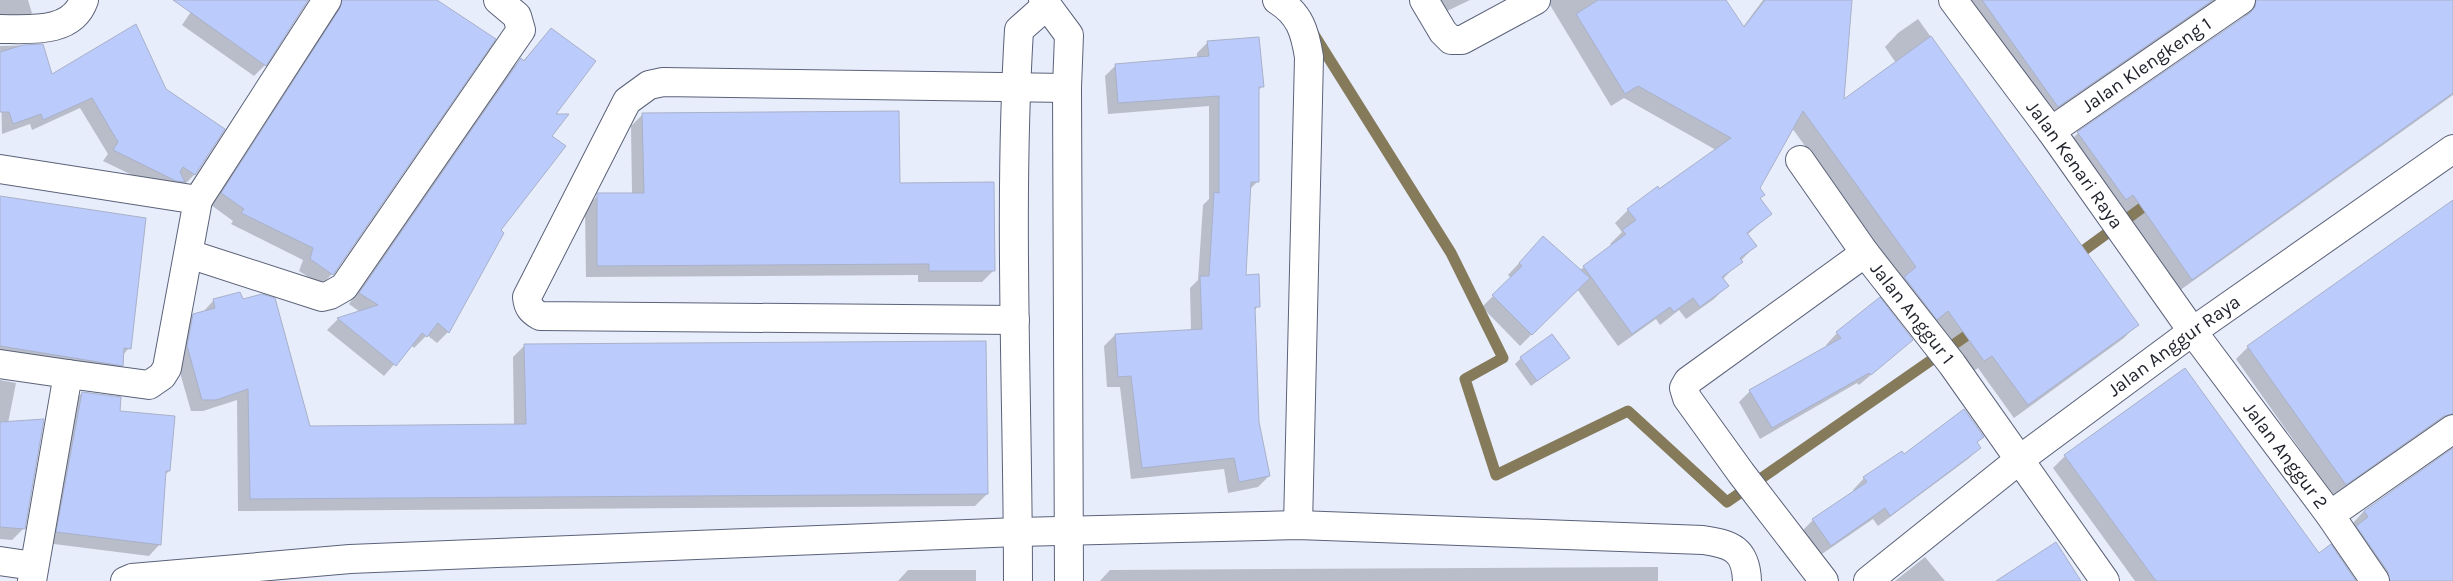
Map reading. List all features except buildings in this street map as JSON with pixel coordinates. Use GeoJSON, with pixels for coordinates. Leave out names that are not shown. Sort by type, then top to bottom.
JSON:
{"type":"FeatureCollection","features":[{"type":"Feature","properties":{"kind":"street"},"geometry":{"type":"LineString","coordinates":[[0,29],[44,29],[64,23],[79,13],[84,0]]}},
{"type":"Feature","properties":{"kind":"street"},"geometry":{"type":"LineString","coordinates":[[0,364],[149,385],[162,376],[167,368],[198,200],[326,0]]}},
{"type":"Feature","properties":{"kind":"street"},"geometry":{"type":"LineString","coordinates":[[189,254],[322,297],[344,287],[521,30],[518,16],[498,0]]}},
{"type":"Feature","properties":{"kind":"street"},"geometry":{"type":"LineString","coordinates":[[1278,0],[1290,8],[1305,31],[1309,57],[1298,525]]}},
{"type":"Feature","properties":{"kind":"street"},"geometry":{"type":"LineString","coordinates":[[1424,0],[1443,32],[1451,40],[1462,40],[1536,0]]}},
{"type":"Feature","properties":{"kind":"street","name":"Jalan Kenari Raya"},"geometry":{"type":"LineString","coordinates":[[1953,0],[2051,130],[2193,331]]}},
{"type":"Feature","properties":{"kind":"street","name":"Jalan Klengkeng 1"},"geometry":{"type":"LineString","coordinates":[[2051,130],[2241,0]]}},
{"type":"Feature","properties":{"kind":"street"},"geometry":{"type":"LineString","coordinates":[[1018,581],[1015,320],[1016,88],[1020,30],[1044,3],[1069,35],[1067,88],[1069,581]]}},
{"type":"Feature","properties":{"kind":"street"},"geometry":{"type":"LineString","coordinates":[[1015,320],[540,316],[532,312],[528,305],[527,297],[627,101],[649,85],[664,82],[1067,88]]}},
{"type":"Feature","properties":{"kind":"street","name":"Jalan Anggur Raya"},"geometry":{"type":"LineString","coordinates":[[1868,581],[2019,460],[2193,331],[2453,148]]}},
{"type":"Feature","properties":{"kind":"street","name":"Jalan Anggur 1"},"geometry":{"type":"LineString","coordinates":[[1802,163],[1865,253],[1952,364],[2019,460]]}},
{"type":"Feature","properties":{"kind":"street"},"geometry":{"type":"LineString","coordinates":[[0,169],[198,200]]}},
{"type":"Feature","properties":{"kind":"street"},"geometry":{"type":"LineString","coordinates":[[1824,581],[1741,473],[1688,398],[1684,388],[1688,381],[1865,253]]}},
{"type":"Feature","properties":{"kind":"street","name":"Jalan Anggur 2"},"geometry":{"type":"LineString","coordinates":[[2193,331],[2330,515],[2375,581]]}},
{"type":"Feature","properties":{"kind":"street"},"geometry":{"type":"LineString","coordinates":[[0,561],[33,573],[68,374]]}},
{"type":"Feature","properties":{"kind":"street"},"geometry":{"type":"LineString","coordinates":[[2330,515],[2453,429]]}},
{"type":"Feature","properties":{"kind":"street"},"geometry":{"type":"LineString","coordinates":[[2019,460],[2105,581]]}},
{"type":"Feature","properties":{"kind":"street"},"geometry":{"type":"LineString","coordinates":[[125,581],[132,578],[350,570],[1018,532],[1298,525],[1726,543],[1740,555],[1747,572],[1747,581]]}},
{"type":"Feature","properties":{"kind":"waterway"},"geometry":{"type":"LineString","coordinates":[[1313,33],[1451,253],[1503,358],[1465,379],[1496,475],[1628,411],[1727,502],[1979,327]]}},
{"type":"Feature","properties":{"kind":"waterway"},"geometry":{"type":"LineString","coordinates":[[2072,259],[2154,199]]}}]}
